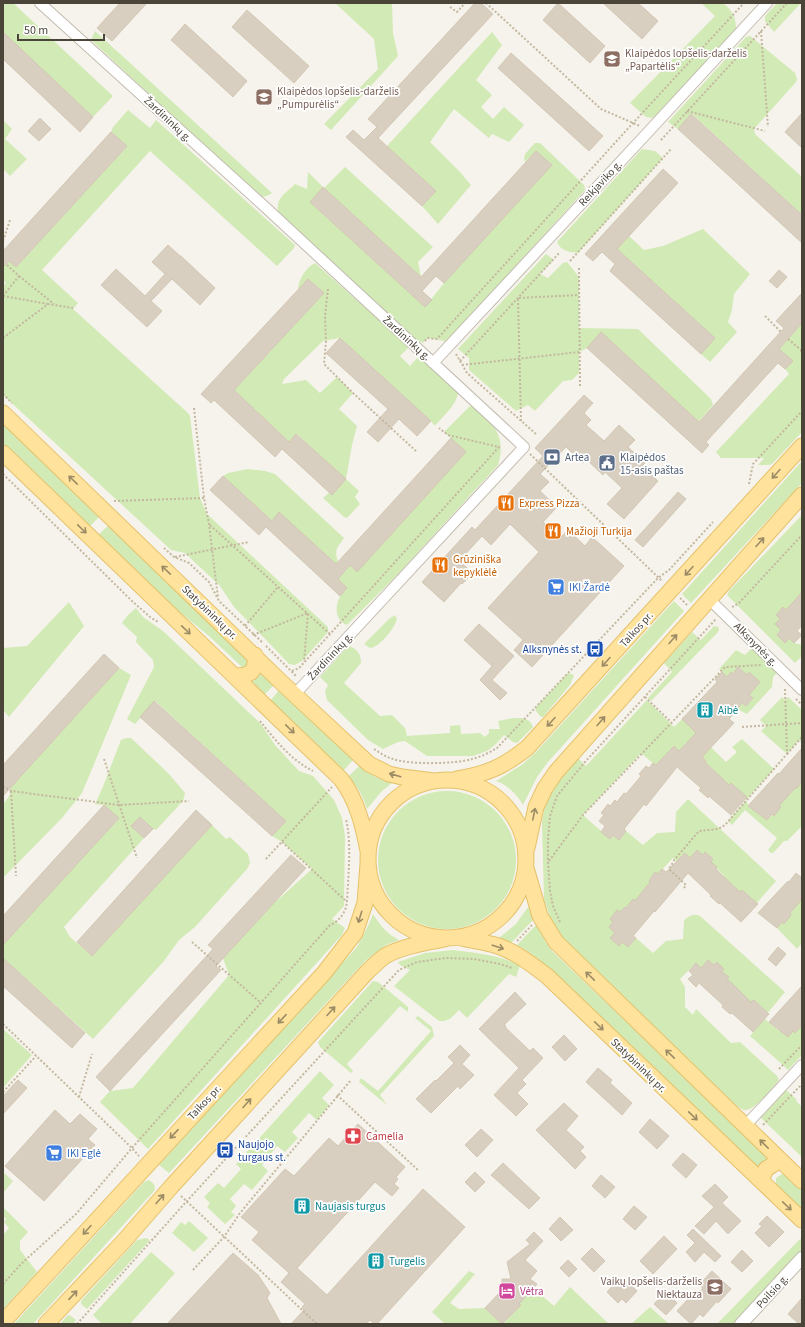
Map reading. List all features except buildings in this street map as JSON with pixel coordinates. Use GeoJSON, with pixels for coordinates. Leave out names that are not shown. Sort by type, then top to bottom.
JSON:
{"type":"FeatureCollection","features":[{"type":"Feature","properties":{"kind":"main road","name":"Statybininkų pr."},"geometry":{"type":"LineString","coordinates":[[9,409],[255,655],[300,689],[369,764],[389,774],[402,777],[441,781]]}},
{"type":"Feature","properties":{"kind":"main road","name":"Taikos pr."},"geometry":{"type":"LineString","coordinates":[[441,781],[480,775],[500,767],[514,759],[527,748],[802,446]]}},
{"type":"Feature","properties":{"kind":"main road"},"geometry":{"type":"LineString","coordinates":[[3,453],[331,768],[348,788],[354,799],[363,825],[368,858]]}},
{"type":"Feature","properties":{"kind":"main road"},"geometry":{"type":"LineString","coordinates":[[526,852],[536,807],[545,788],[556,772],[802,495]]}},
{"type":"Feature","properties":{"kind":"main road"},"geometry":{"type":"LineString","coordinates":[[235,676],[245,676],[250,674],[255,664],[255,655]]}},
{"type":"Feature","properties":{"kind":"main road"},"geometry":{"type":"LineString","coordinates":[[46,1324],[128,1236],[347,993],[374,966],[384,957],[402,949],[417,944],[474,934],[487,928],[499,919],[517,896],[523,882],[526,868],[526,852],[523,838],[518,824],[510,812],[501,801],[489,792],[462,782],[441,781],[420,785],[406,791],[389,805],[376,823],[371,836],[368,858]]}},
{"type":"Feature","properties":{"kind":"main road","name":"Statybininkų pr."},"geometry":{"type":"LineString","coordinates":[[368,858],[370,878],[374,892],[391,916],[403,926],[416,933],[430,937],[452,938],[496,946],[522,957],[547,976],[802,1220]]}},
{"type":"Feature","properties":{"kind":"main road","name":"Taikos pr."},"geometry":{"type":"LineString","coordinates":[[3,1322],[324,973],[355,933],[365,903],[368,858]]}},
{"type":"Feature","properties":{"kind":"main road"},"geometry":{"type":"LineString","coordinates":[[526,868],[540,916],[556,942],[802,1181]]}},
{"type":"Feature","properties":{"kind":"main road"},"geometry":{"type":"LineString","coordinates":[[761,1180],[766,1169],[780,1160]]}},
{"type":"Feature","properties":{"kind":"street","name":"Žardininkų g."},"geometry":{"type":"LineString","coordinates":[[40,3],[170,120],[524,447],[300,689]]}},
{"type":"Feature","properties":{"kind":"street","name":"Reikjaviko g."},"geometry":{"type":"LineString","coordinates":[[433,362],[767,3]]}},
{"type":"Feature","properties":{"kind":"street","name":"Alksnynės g."},"geometry":{"type":"LineString","coordinates":[[709,599],[802,690]]}},
{"type":"Feature","properties":{"kind":"street"},"geometry":{"type":"LineString","coordinates":[[745,1126],[802,1065]]}},
{"type":"Feature","properties":{"kind":"street","name":"Poilsio g."},"geometry":{"type":"LineString","coordinates":[[741,1324],[802,1258]]}},
{"type":"Feature","properties":{"kind":"path"},"geometry":{"type":"LineString","coordinates":[[450,6],[457,12],[465,3]]}},
{"type":"Feature","properties":{"kind":"path"},"geometry":{"type":"LineString","coordinates":[[486,3],[602,109],[650,130]]}},
{"type":"Feature","properties":{"kind":"path"},"geometry":{"type":"LineString","coordinates":[[437,339],[744,3]]}},
{"type":"Feature","properties":{"kind":"path"},"geometry":{"type":"LineString","coordinates":[[661,140],[787,3]]}},
{"type":"Feature","properties":{"kind":"path"},"geometry":{"type":"LineString","coordinates":[[761,32],[768,127]]}},
{"type":"Feature","properties":{"kind":"path"},"geometry":{"type":"LineString","coordinates":[[687,111],[765,131]]}},
{"type":"Feature","properties":{"kind":"path"},"geometry":{"type":"LineString","coordinates":[[570,261],[671,149]]}},
{"type":"Feature","properties":{"kind":"path"},"geometry":{"type":"LineString","coordinates":[[3,241],[10,220]]}},
{"type":"Feature","properties":{"kind":"path"},"geometry":{"type":"LineString","coordinates":[[460,361],[560,252]]}},
{"type":"Feature","properties":{"kind":"path"},"geometry":{"type":"LineString","coordinates":[[6,264],[54,305]]}},
{"type":"Feature","properties":{"kind":"path"},"geometry":{"type":"LineString","coordinates":[[579,268],[580,387]]}},
{"type":"Feature","properties":{"kind":"path"},"geometry":{"type":"LineString","coordinates":[[19,276],[3,296],[73,308]]}},
{"type":"Feature","properties":{"kind":"path"},"geometry":{"type":"LineString","coordinates":[[328,289],[325,316],[326,340],[324,364],[353,394],[417,452]]}},
{"type":"Feature","properties":{"kind":"path"},"geometry":{"type":"LineString","coordinates":[[518,298],[579,295]]}},
{"type":"Feature","properties":{"kind":"path"},"geometry":{"type":"LineString","coordinates":[[518,298],[521,421]]}},
{"type":"Feature","properties":{"kind":"path"},"geometry":{"type":"LineString","coordinates":[[3,337],[48,304]]}},
{"type":"Feature","properties":{"kind":"path"},"geometry":{"type":"LineString","coordinates":[[3,315],[3,394],[9,409]]}},
{"type":"Feature","properties":{"kind":"path"},"geometry":{"type":"LineString","coordinates":[[764,316],[781,332]]}},
{"type":"Feature","properties":{"kind":"path"},"geometry":{"type":"LineString","coordinates":[[418,349],[427,338],[446,342],[467,373],[536,434]]}},
{"type":"Feature","properties":{"kind":"path"},"geometry":{"type":"LineString","coordinates":[[788,339],[802,350],[802,355]]}},
{"type":"Feature","properties":{"kind":"path"},"geometry":{"type":"LineString","coordinates":[[462,365],[579,352]]}},
{"type":"Feature","properties":{"kind":"path"},"geometry":{"type":"LineString","coordinates":[[194,408],[204,498],[209,524],[219,601]]}},
{"type":"Feature","properties":{"kind":"path"},"geometry":{"type":"LineString","coordinates":[[744,489],[749,484],[753,464],[802,410]]}},
{"type":"Feature","properties":{"kind":"path"},"geometry":{"type":"LineString","coordinates":[[291,671],[299,668],[304,663],[499,448],[448,435],[439,428]]}},
{"type":"Feature","properties":{"kind":"path"},"geometry":{"type":"LineString","coordinates":[[524,447],[709,626]]}},
{"type":"Feature","properties":{"kind":"path"},"geometry":{"type":"LineString","coordinates":[[3,474],[138,606]]}},
{"type":"Feature","properties":{"kind":"path"},"geometry":{"type":"LineString","coordinates":[[118,505],[114,501],[204,498]]}},
{"type":"Feature","properties":{"kind":"path"},"geometry":{"type":"LineString","coordinates":[[368,747],[393,759],[422,763],[456,762],[472,759],[489,753],[497,748],[658,578],[668,570],[714,522]]}},
{"type":"Feature","properties":{"kind":"path"},"geometry":{"type":"LineString","coordinates":[[209,524],[330,634]]}},
{"type":"Feature","properties":{"kind":"path"},"geometry":{"type":"LineString","coordinates":[[77,1324],[186,1202],[399,970],[417,962],[446,958],[474,959],[500,964],[502,957],[508,950],[540,916],[553,906],[550,892],[548,840],[550,816],[557,796],[722,612],[739,604],[802,535]]}},
{"type":"Feature","properties":{"kind":"path"},"geometry":{"type":"LineString","coordinates":[[174,557],[249,542]]}},
{"type":"Feature","properties":{"kind":"path"},"geometry":{"type":"LineString","coordinates":[[162,546],[174,557],[189,563],[210,582],[219,601],[291,671],[300,689]]}},
{"type":"Feature","properties":{"kind":"path"},"geometry":{"type":"LineString","coordinates":[[245,626],[278,587]]}},
{"type":"Feature","properties":{"kind":"path"},"geometry":{"type":"LineString","coordinates":[[254,635],[308,613]]}},
{"type":"Feature","properties":{"kind":"path"},"geometry":{"type":"LineString","coordinates":[[304,663],[308,613]]}},
{"type":"Feature","properties":{"kind":"path"},"geometry":{"type":"LineString","coordinates":[[548,862],[583,815],[725,667],[761,665]]}},
{"type":"Feature","properties":{"kind":"path"},"geometry":{"type":"LineString","coordinates":[[785,689],[786,754]]}},
{"type":"Feature","properties":{"kind":"path"},"geometry":{"type":"LineString","coordinates":[[645,697],[660,709],[671,722]]}},
{"type":"Feature","properties":{"kind":"path"},"geometry":{"type":"LineString","coordinates":[[742,727],[802,723]]}},
{"type":"Feature","properties":{"kind":"path"},"geometry":{"type":"LineString","coordinates":[[684,888],[686,884],[669,869],[675,859],[699,831],[718,829],[724,825],[802,737]]}},
{"type":"Feature","properties":{"kind":"path"},"geometry":{"type":"LineString","coordinates":[[104,759],[136,858]]}},
{"type":"Feature","properties":{"kind":"path"},"geometry":{"type":"LineString","coordinates":[[3,786],[11,791],[119,805],[189,801]]}},
{"type":"Feature","properties":{"kind":"path"},"geometry":{"type":"LineString","coordinates":[[266,859],[331,788],[334,792]]}},
{"type":"Feature","properties":{"kind":"path"},"geometry":{"type":"LineString","coordinates":[[11,791],[16,876]]}},
{"type":"Feature","properties":{"kind":"path"},"geometry":{"type":"LineString","coordinates":[[3,1284],[21,1264],[76,1214],[132,1148],[330,925],[342,916],[347,902],[350,862],[349,842],[345,817]]}},
{"type":"Feature","properties":{"kind":"path"},"geometry":{"type":"LineString","coordinates":[[282,842],[347,902]]}},
{"type":"Feature","properties":{"kind":"path"},"geometry":{"type":"LineString","coordinates":[[192,942],[261,1003]]}},
{"type":"Feature","properties":{"kind":"path"},"geometry":{"type":"LineString","coordinates":[[3,1024],[132,1148],[146,1165]]}},
{"type":"Feature","properties":{"kind":"path"},"geometry":{"type":"LineString","coordinates":[[779,1069],[802,1045]]}},
{"type":"Feature","properties":{"kind":"path"},"geometry":{"type":"LineString","coordinates":[[79,1097],[92,1054]]}},
{"type":"Feature","properties":{"kind":"path"},"geometry":{"type":"LineString","coordinates":[[3,1092],[36,1055]]}},
{"type":"Feature","properties":{"kind":"path"},"geometry":{"type":"LineString","coordinates":[[193,1270],[224,1237],[240,1213],[351,1080]]}},
{"type":"Feature","properties":{"kind":"path"},"geometry":{"type":"LineString","coordinates":[[763,1125],[802,1084]]}},
{"type":"Feature","properties":{"kind":"path"},"geometry":{"type":"LineString","coordinates":[[337,1095],[419,1171]]}},
{"type":"Feature","properties":{"kind":"path"},"geometry":{"type":"LineString","coordinates":[[171,1187],[317,1324]]}},
{"type":"Feature","properties":{"kind":"green space"},"geometry":{"type":"Polygon","coordinates":[[[3,3],[13,3],[113,96],[93,117],[3,33],[3,3]]]}},
{"type":"Feature","properties":{"kind":"green space"},"geometry":{"type":"Polygon","coordinates":[[[335,3],[392,3],[393,33],[398,56],[331,130],[324,124],[378,69],[374,39],[335,3]]]}},
{"type":"Feature","properties":{"kind":"green space"},"geometry":{"type":"Polygon","coordinates":[[[701,3],[723,3],[733,15],[736,30],[653,118],[646,117],[630,103],[715,16],[701,3]]]}},
{"type":"Feature","properties":{"kind":"green space"},"geometry":{"type":"Polygon","coordinates":[[[777,3],[801,3],[774,32],[765,21],[765,16],[777,3]]]}},
{"type":"Feature","properties":{"kind":"green space"},"geometry":{"type":"Polygon","coordinates":[[[95,31],[272,193],[267,196],[260,197],[91,40],[95,31]]]}},
{"type":"Feature","properties":{"kind":"green space"},"geometry":{"type":"Polygon","coordinates":[[[492,32],[502,45],[476,80],[492,95],[481,107],[493,119],[504,107],[524,125],[509,142],[492,134],[489,138],[454,109],[430,142],[471,185],[438,224],[422,206],[436,191],[387,146],[492,32]]]}},
{"type":"Feature","properties":{"kind":"green space"},"geometry":{"type":"Polygon","coordinates":[[[750,36],[795,73],[797,79],[754,129],[755,134],[802,177],[802,215],[692,114],[678,129],[668,122],[746,37],[750,36]]]}},
{"type":"Feature","properties":{"kind":"green space"},"geometry":{"type":"Polygon","coordinates":[[[128,110],[150,128],[156,120],[295,245],[294,248],[277,266],[150,151],[42,270],[78,303],[73,309],[188,413],[190,416],[200,498],[207,514],[328,627],[328,632],[302,661],[295,665],[289,664],[234,607],[220,586],[185,553],[171,550],[3,395],[3,286],[6,283],[3,280],[3,267],[9,261],[16,267],[127,146],[111,132],[113,127],[128,110]]]}},
{"type":"Feature","properties":{"kind":"green space"},"geometry":{"type":"Polygon","coordinates":[[[3,120],[12,129],[5,139],[27,159],[10,176],[3,169],[3,120]]]}},
{"type":"Feature","properties":{"kind":"green space"},"geometry":{"type":"Polygon","coordinates":[[[535,143],[540,143],[584,185],[585,190],[446,342],[427,338],[423,343],[412,337],[278,213],[278,203],[284,194],[295,184],[307,189],[308,172],[323,187],[310,202],[425,307],[444,283],[551,165],[536,151],[525,162],[525,154],[535,143]]]}},
{"type":"Feature","properties":{"kind":"green space"},"geometry":{"type":"Polygon","coordinates":[[[642,149],[655,151],[663,158],[578,253],[563,249],[557,242],[642,149]]]}},
{"type":"Feature","properties":{"kind":"green space"},"geometry":{"type":"Polygon","coordinates":[[[345,167],[433,247],[418,262],[421,277],[324,188],[345,167]]]}},
{"type":"Feature","properties":{"kind":"green space"},"geometry":{"type":"Polygon","coordinates":[[[703,229],[750,274],[734,294],[732,310],[728,322],[737,332],[710,362],[701,354],[715,338],[617,249],[629,236],[644,250],[663,246],[703,229]]]}},
{"type":"Feature","properties":{"kind":"green space"},"geometry":{"type":"Polygon","coordinates":[[[546,254],[554,260],[540,274],[548,278],[563,263],[567,262],[579,277],[579,328],[638,329],[711,399],[713,405],[698,422],[601,333],[587,348],[579,352],[579,373],[572,380],[563,381],[535,411],[528,405],[516,411],[469,370],[469,358],[458,349],[546,254]]]}},
{"type":"Feature","properties":{"kind":"green space"},"geometry":{"type":"Polygon","coordinates":[[[315,263],[409,347],[400,356],[410,366],[419,356],[458,392],[452,406],[435,426],[340,338],[323,341],[284,379],[282,384],[306,380],[320,393],[337,377],[353,393],[339,409],[357,426],[346,479],[359,491],[355,497],[360,504],[347,518],[323,498],[345,479],[297,434],[289,442],[234,390],[324,293],[308,279],[298,290],[299,282],[303,274],[315,263]]]}},
{"type":"Feature","properties":{"kind":"green space"},"geometry":{"type":"Polygon","coordinates":[[[802,323],[802,432],[772,464],[769,465],[758,465],[764,458],[721,458],[716,452],[789,374],[785,369],[792,361],[779,349],[802,323]]]}},
{"type":"Feature","properties":{"kind":"green space"},"geometry":{"type":"Polygon","coordinates":[[[470,406],[473,406],[480,412],[496,431],[501,446],[498,465],[398,574],[347,625],[343,623],[338,616],[337,603],[342,593],[347,588],[338,579],[350,565],[357,571],[466,452],[444,432],[470,406]]]}},
{"type":"Feature","properties":{"kind":"green space"},"geometry":{"type":"Polygon","coordinates":[[[3,424],[99,517],[89,527],[3,444],[3,424]]]}},
{"type":"Feature","properties":{"kind":"green space"},"geometry":{"type":"Polygon","coordinates":[[[802,461],[802,483],[691,603],[682,594],[802,461]]]}},
{"type":"Feature","properties":{"kind":"green space"},"geometry":{"type":"Polygon","coordinates":[[[248,469],[275,474],[344,538],[337,549],[336,554],[338,562],[336,564],[279,513],[272,521],[223,476],[228,473],[248,469]]]}},
{"type":"Feature","properties":{"kind":"green space"},"geometry":{"type":"Polygon","coordinates":[[[802,515],[802,592],[786,610],[783,608],[780,619],[775,624],[781,630],[777,635],[785,643],[789,638],[794,643],[802,645],[802,656],[795,663],[727,595],[729,591],[802,515]]]}},
{"type":"Feature","properties":{"kind":"green space"},"geometry":{"type":"Polygon","coordinates":[[[109,525],[250,660],[250,664],[244,669],[209,636],[172,606],[98,535],[109,525]]]}},
{"type":"Feature","properties":{"kind":"green space"},"geometry":{"type":"Polygon","coordinates":[[[674,601],[684,611],[548,762],[537,777],[523,805],[512,791],[496,781],[523,764],[537,751],[674,601]]]}},
{"type":"Feature","properties":{"kind":"green space"},"geometry":{"type":"Polygon","coordinates":[[[69,602],[84,626],[9,717],[3,710],[3,648],[27,646],[69,602]]]}},
{"type":"Feature","properties":{"kind":"green space"},"geometry":{"type":"Polygon","coordinates":[[[136,608],[143,617],[163,631],[260,723],[275,745],[299,771],[313,776],[334,800],[342,818],[345,836],[344,906],[332,919],[345,928],[342,935],[148,1149],[100,1102],[110,1091],[133,1088],[229,975],[223,958],[272,905],[312,869],[282,842],[272,836],[286,821],[155,701],[135,724],[127,719],[154,667],[153,660],[136,642],[137,637],[122,623],[136,608]]]}},
{"type":"Feature","properties":{"kind":"green space"},"geometry":{"type":"Polygon","coordinates":[[[395,615],[397,619],[396,623],[378,645],[370,648],[364,644],[389,619],[395,615]]]}},
{"type":"Feature","properties":{"kind":"green space"},"geometry":{"type":"Polygon","coordinates":[[[714,626],[718,627],[718,632],[651,701],[648,698],[672,672],[664,663],[692,632],[701,640],[714,626]]]}},
{"type":"Feature","properties":{"kind":"green space"},"geometry":{"type":"Polygon","coordinates":[[[348,646],[354,648],[358,652],[361,663],[344,683],[380,716],[392,715],[405,728],[407,736],[450,733],[450,726],[460,725],[461,734],[480,733],[485,737],[489,733],[489,729],[500,729],[498,721],[513,718],[523,718],[531,723],[533,727],[517,743],[513,742],[504,735],[487,751],[473,756],[427,756],[405,741],[398,742],[383,749],[368,740],[327,700],[325,691],[328,685],[320,677],[348,646]]]}},
{"type":"Feature","properties":{"kind":"green space"},"geometry":{"type":"Polygon","coordinates":[[[752,648],[777,673],[773,677],[772,687],[747,714],[737,709],[742,703],[746,706],[753,698],[749,695],[760,682],[750,673],[747,675],[739,667],[733,674],[731,672],[727,677],[719,669],[736,650],[745,655],[752,648]]]}},
{"type":"Feature","properties":{"kind":"green space"},"geometry":{"type":"Polygon","coordinates":[[[119,668],[131,675],[82,793],[62,818],[3,878],[3,804],[10,795],[10,788],[119,668]]]}},
{"type":"Feature","properties":{"kind":"green space"},"geometry":{"type":"Polygon","coordinates":[[[262,671],[275,684],[264,695],[251,682],[257,678],[262,671]]]}},
{"type":"Feature","properties":{"kind":"green space"},"geometry":{"type":"Polygon","coordinates":[[[568,673],[574,675],[570,685],[543,717],[541,717],[535,708],[568,673]]]}},
{"type":"Feature","properties":{"kind":"green space"},"geometry":{"type":"Polygon","coordinates":[[[280,689],[354,759],[343,771],[270,701],[280,689]]]}},
{"type":"Feature","properties":{"kind":"green space"},"geometry":{"type":"Polygon","coordinates":[[[782,697],[785,700],[788,697],[802,710],[802,743],[799,740],[787,754],[761,731],[766,726],[760,720],[782,697]]]}},
{"type":"Feature","properties":{"kind":"green space"},"geometry":{"type":"Polygon","coordinates":[[[647,700],[674,727],[682,719],[726,762],[737,752],[732,747],[742,739],[774,769],[746,800],[738,793],[739,790],[731,783],[729,785],[711,771],[713,769],[705,762],[706,761],[686,743],[679,751],[673,746],[667,754],[670,758],[661,770],[641,753],[583,815],[610,839],[613,835],[619,840],[626,831],[643,845],[657,833],[675,832],[676,812],[688,799],[776,881],[755,905],[750,897],[742,890],[740,892],[722,878],[724,876],[711,862],[713,859],[705,852],[703,855],[697,850],[690,858],[685,853],[677,861],[673,858],[658,874],[655,873],[636,902],[633,900],[626,908],[625,907],[609,927],[615,933],[610,938],[619,945],[622,942],[628,947],[636,938],[653,953],[666,941],[683,939],[684,920],[690,916],[698,915],[785,992],[766,1015],[762,1007],[754,1000],[751,1002],[727,979],[728,977],[722,972],[724,969],[717,962],[714,965],[708,960],[701,968],[696,963],[680,979],[685,987],[685,1007],[693,1015],[696,1009],[731,1043],[740,1042],[777,1076],[779,1080],[768,1093],[754,1106],[746,1110],[732,1103],[573,951],[558,932],[550,917],[544,899],[542,821],[546,801],[561,776],[577,757],[586,766],[647,700]]]}},
{"type":"Feature","properties":{"kind":"green space"},"geometry":{"type":"Polygon","coordinates":[[[131,738],[169,774],[185,793],[183,801],[156,830],[140,817],[131,826],[144,838],[64,927],[70,937],[92,956],[212,825],[226,839],[230,837],[248,854],[250,863],[247,869],[195,927],[179,940],[164,961],[93,1039],[3,958],[3,945],[119,818],[104,805],[95,804],[121,740],[131,738]]]}},
{"type":"Feature","properties":{"kind":"green space"},"geometry":{"type":"Polygon","coordinates":[[[360,765],[374,776],[392,783],[381,792],[367,809],[360,792],[348,777],[360,765]]]}},
{"type":"Feature","properties":{"kind":"green space"},"geometry":{"type":"Polygon","coordinates":[[[802,782],[802,826],[787,841],[784,841],[773,853],[771,853],[768,850],[777,838],[745,810],[732,825],[728,821],[746,800],[749,807],[767,820],[772,815],[774,816],[781,807],[779,806],[791,792],[790,790],[802,782]]]}},
{"type":"Feature","properties":{"kind":"green space"},"geometry":{"type":"Polygon","coordinates":[[[447,791],[467,794],[479,799],[496,811],[508,828],[513,840],[516,860],[513,880],[508,892],[496,909],[479,921],[467,926],[447,929],[427,926],[415,921],[398,909],[386,892],[381,880],[378,860],[381,840],[386,828],[398,811],[415,799],[427,794],[447,791]]]}},
{"type":"Feature","properties":{"kind":"green space"},"geometry":{"type":"Polygon","coordinates":[[[802,896],[802,943],[797,949],[777,928],[791,915],[790,913],[802,896]]]}},
{"type":"Feature","properties":{"kind":"green space"},"geometry":{"type":"Polygon","coordinates":[[[528,907],[534,919],[511,943],[499,938],[516,924],[528,907]]]}},
{"type":"Feature","properties":{"kind":"green space"},"geometry":{"type":"Polygon","coordinates":[[[373,914],[384,929],[399,940],[386,945],[365,961],[169,1173],[159,1165],[357,947],[373,914]]]}},
{"type":"Feature","properties":{"kind":"green space"},"geometry":{"type":"Polygon","coordinates":[[[536,925],[553,952],[767,1156],[767,1160],[764,1164],[757,1167],[542,962],[528,951],[517,945],[536,925]]]}},
{"type":"Feature","properties":{"kind":"green space"},"geometry":{"type":"Polygon","coordinates":[[[453,950],[479,953],[520,965],[516,977],[509,974],[467,1018],[459,1010],[448,1020],[439,1021],[394,986],[410,970],[400,965],[398,962],[425,953],[453,950]]]}},
{"type":"Feature","properties":{"kind":"green space"},"geometry":{"type":"Polygon","coordinates":[[[373,981],[378,982],[408,1007],[408,1012],[400,1006],[347,1064],[353,1071],[351,1073],[320,1047],[318,1042],[373,981]]]}},
{"type":"Feature","properties":{"kind":"green space"},"geometry":{"type":"Polygon","coordinates":[[[418,1016],[432,1027],[434,1036],[380,1095],[387,1105],[359,1082],[361,1078],[378,1091],[431,1031],[415,1018],[418,1016]]]}},
{"type":"Feature","properties":{"kind":"green space"},"geometry":{"type":"Polygon","coordinates":[[[764,1018],[779,1031],[781,1030],[788,1036],[793,1031],[795,1033],[802,1025],[802,1055],[788,1070],[750,1036],[764,1018]]]}},
{"type":"Feature","properties":{"kind":"green space"},"geometry":{"type":"Polygon","coordinates":[[[3,1029],[32,1055],[3,1088],[3,1029]]]}},
{"type":"Feature","properties":{"kind":"green space"},"geometry":{"type":"Polygon","coordinates":[[[320,1071],[334,1085],[322,1098],[329,1105],[317,1120],[309,1113],[292,1132],[298,1138],[285,1152],[277,1146],[262,1165],[268,1171],[252,1190],[244,1184],[230,1199],[236,1206],[231,1212],[235,1215],[225,1224],[207,1207],[210,1203],[204,1197],[218,1183],[224,1188],[241,1169],[236,1164],[320,1071]]]}},
{"type":"Feature","properties":{"kind":"green space"},"geometry":{"type":"Polygon","coordinates":[[[786,1090],[802,1107],[802,1157],[761,1118],[786,1090]]]}},
{"type":"Feature","properties":{"kind":"green space"},"geometry":{"type":"Polygon","coordinates":[[[3,1172],[13,1181],[3,1193],[3,1172]]]}},
{"type":"Feature","properties":{"kind":"green space"},"geometry":{"type":"Polygon","coordinates":[[[782,1174],[788,1176],[802,1189],[802,1211],[776,1184],[776,1178],[782,1174]]]}},
{"type":"Feature","properties":{"kind":"green space"},"geometry":{"type":"Polygon","coordinates":[[[149,1180],[154,1184],[155,1190],[33,1324],[14,1324],[144,1182],[149,1180]]]}},
{"type":"Feature","properties":{"kind":"green space"},"geometry":{"type":"Polygon","coordinates":[[[3,1207],[28,1232],[20,1241],[20,1250],[37,1272],[3,1309],[3,1235],[9,1228],[4,1222],[6,1219],[3,1216],[3,1207]]]}},
{"type":"Feature","properties":{"kind":"green space"},"geometry":{"type":"Polygon","coordinates":[[[189,1221],[208,1238],[194,1252],[172,1233],[181,1222],[185,1225],[189,1221]]]}},
{"type":"Feature","properties":{"kind":"green space"},"geometry":{"type":"Polygon","coordinates":[[[146,1238],[150,1240],[87,1309],[81,1304],[81,1301],[137,1240],[146,1238]]]}},
{"type":"Feature","properties":{"kind":"green space"},"geometry":{"type":"Polygon","coordinates":[[[800,1239],[802,1240],[802,1250],[733,1324],[717,1324],[800,1239]]]}},
{"type":"Feature","properties":{"kind":"green space"},"geometry":{"type":"Polygon","coordinates":[[[151,1252],[175,1273],[130,1324],[102,1324],[93,1315],[151,1252]]]}},
{"type":"Feature","properties":{"kind":"green space"},"geometry":{"type":"Polygon","coordinates":[[[469,1271],[475,1274],[450,1303],[459,1309],[485,1308],[502,1324],[445,1324],[432,1312],[469,1271]]]}},
{"type":"Feature","properties":{"kind":"green space"},"geometry":{"type":"Polygon","coordinates":[[[570,1287],[609,1324],[503,1324],[521,1305],[519,1304],[533,1288],[554,1306],[570,1287]]]}},
{"type":"Feature","properties":{"kind":"green space"},"geometry":{"type":"Polygon","coordinates":[[[650,1307],[669,1324],[631,1324],[650,1307]]]}},
{"type":"Feature","properties":{"kind":"green space"},"geometry":{"type":"Polygon","coordinates":[[[68,1315],[76,1320],[73,1324],[60,1324],[68,1315]]]}},
{"type":"Feature","properties":{"kind":"place","name":"Klaipėdos lopšelis-darželis „Papartėlis“"},"geometry":{"type":"Point","coordinates":[612,59]}},
{"type":"Feature","properties":{"kind":"place","name":"Klaipėdos lopšelis-darželis „Pumpurėlis“"},"geometry":{"type":"Point","coordinates":[264,97]}},
{"type":"Feature","properties":{"kind":"place","name":"Artea"},"geometry":{"type":"Point","coordinates":[552,457]}},
{"type":"Feature","properties":{"kind":"place","name":"Klaipėdos 15-asis paštas"},"geometry":{"type":"Point","coordinates":[607,463]}},
{"type":"Feature","properties":{"kind":"place","name":"Express Pizza"},"geometry":{"type":"Point","coordinates":[506,503]}},
{"type":"Feature","properties":{"kind":"place","name":"Mažioji Turkija"},"geometry":{"type":"Point","coordinates":[553,531]}},
{"type":"Feature","properties":{"kind":"place","name":"Grūziniška kepyklėlė"},"geometry":{"type":"Point","coordinates":[440,565]}},
{"type":"Feature","properties":{"kind":"place","name":"IKI Žardė"},"geometry":{"type":"Point","coordinates":[556,587]}},
{"type":"Feature","properties":{"kind":"place","name":"Alksnynės st."},"geometry":{"type":"Point","coordinates":[595,649]}},
{"type":"Feature","properties":{"kind":"place","name":"Aibė"},"geometry":{"type":"Point","coordinates":[705,710]}},
{"type":"Feature","properties":{"kind":"place","name":"Camelia"},"geometry":{"type":"Point","coordinates":[353,1136]}},
{"type":"Feature","properties":{"kind":"place","name":"Naujojo turgaus st."},"geometry":{"type":"Point","coordinates":[225,1150]}},
{"type":"Feature","properties":{"kind":"place","name":"IKI Eglė"},"geometry":{"type":"Point","coordinates":[54,1153]}},
{"type":"Feature","properties":{"kind":"place","name":"Naujasis turgus"},"geometry":{"type":"Point","coordinates":[302,1206]}},
{"type":"Feature","properties":{"kind":"place","name":"Turgelis"},"geometry":{"type":"Point","coordinates":[376,1261]}},
{"type":"Feature","properties":{"kind":"place","name":"Vaikų lopšelis-darželis Niektauza"},"geometry":{"type":"Point","coordinates":[715,1287]}},
{"type":"Feature","properties":{"kind":"place","name":"Vėtra"},"geometry":{"type":"Point","coordinates":[507,1291]}}]}
